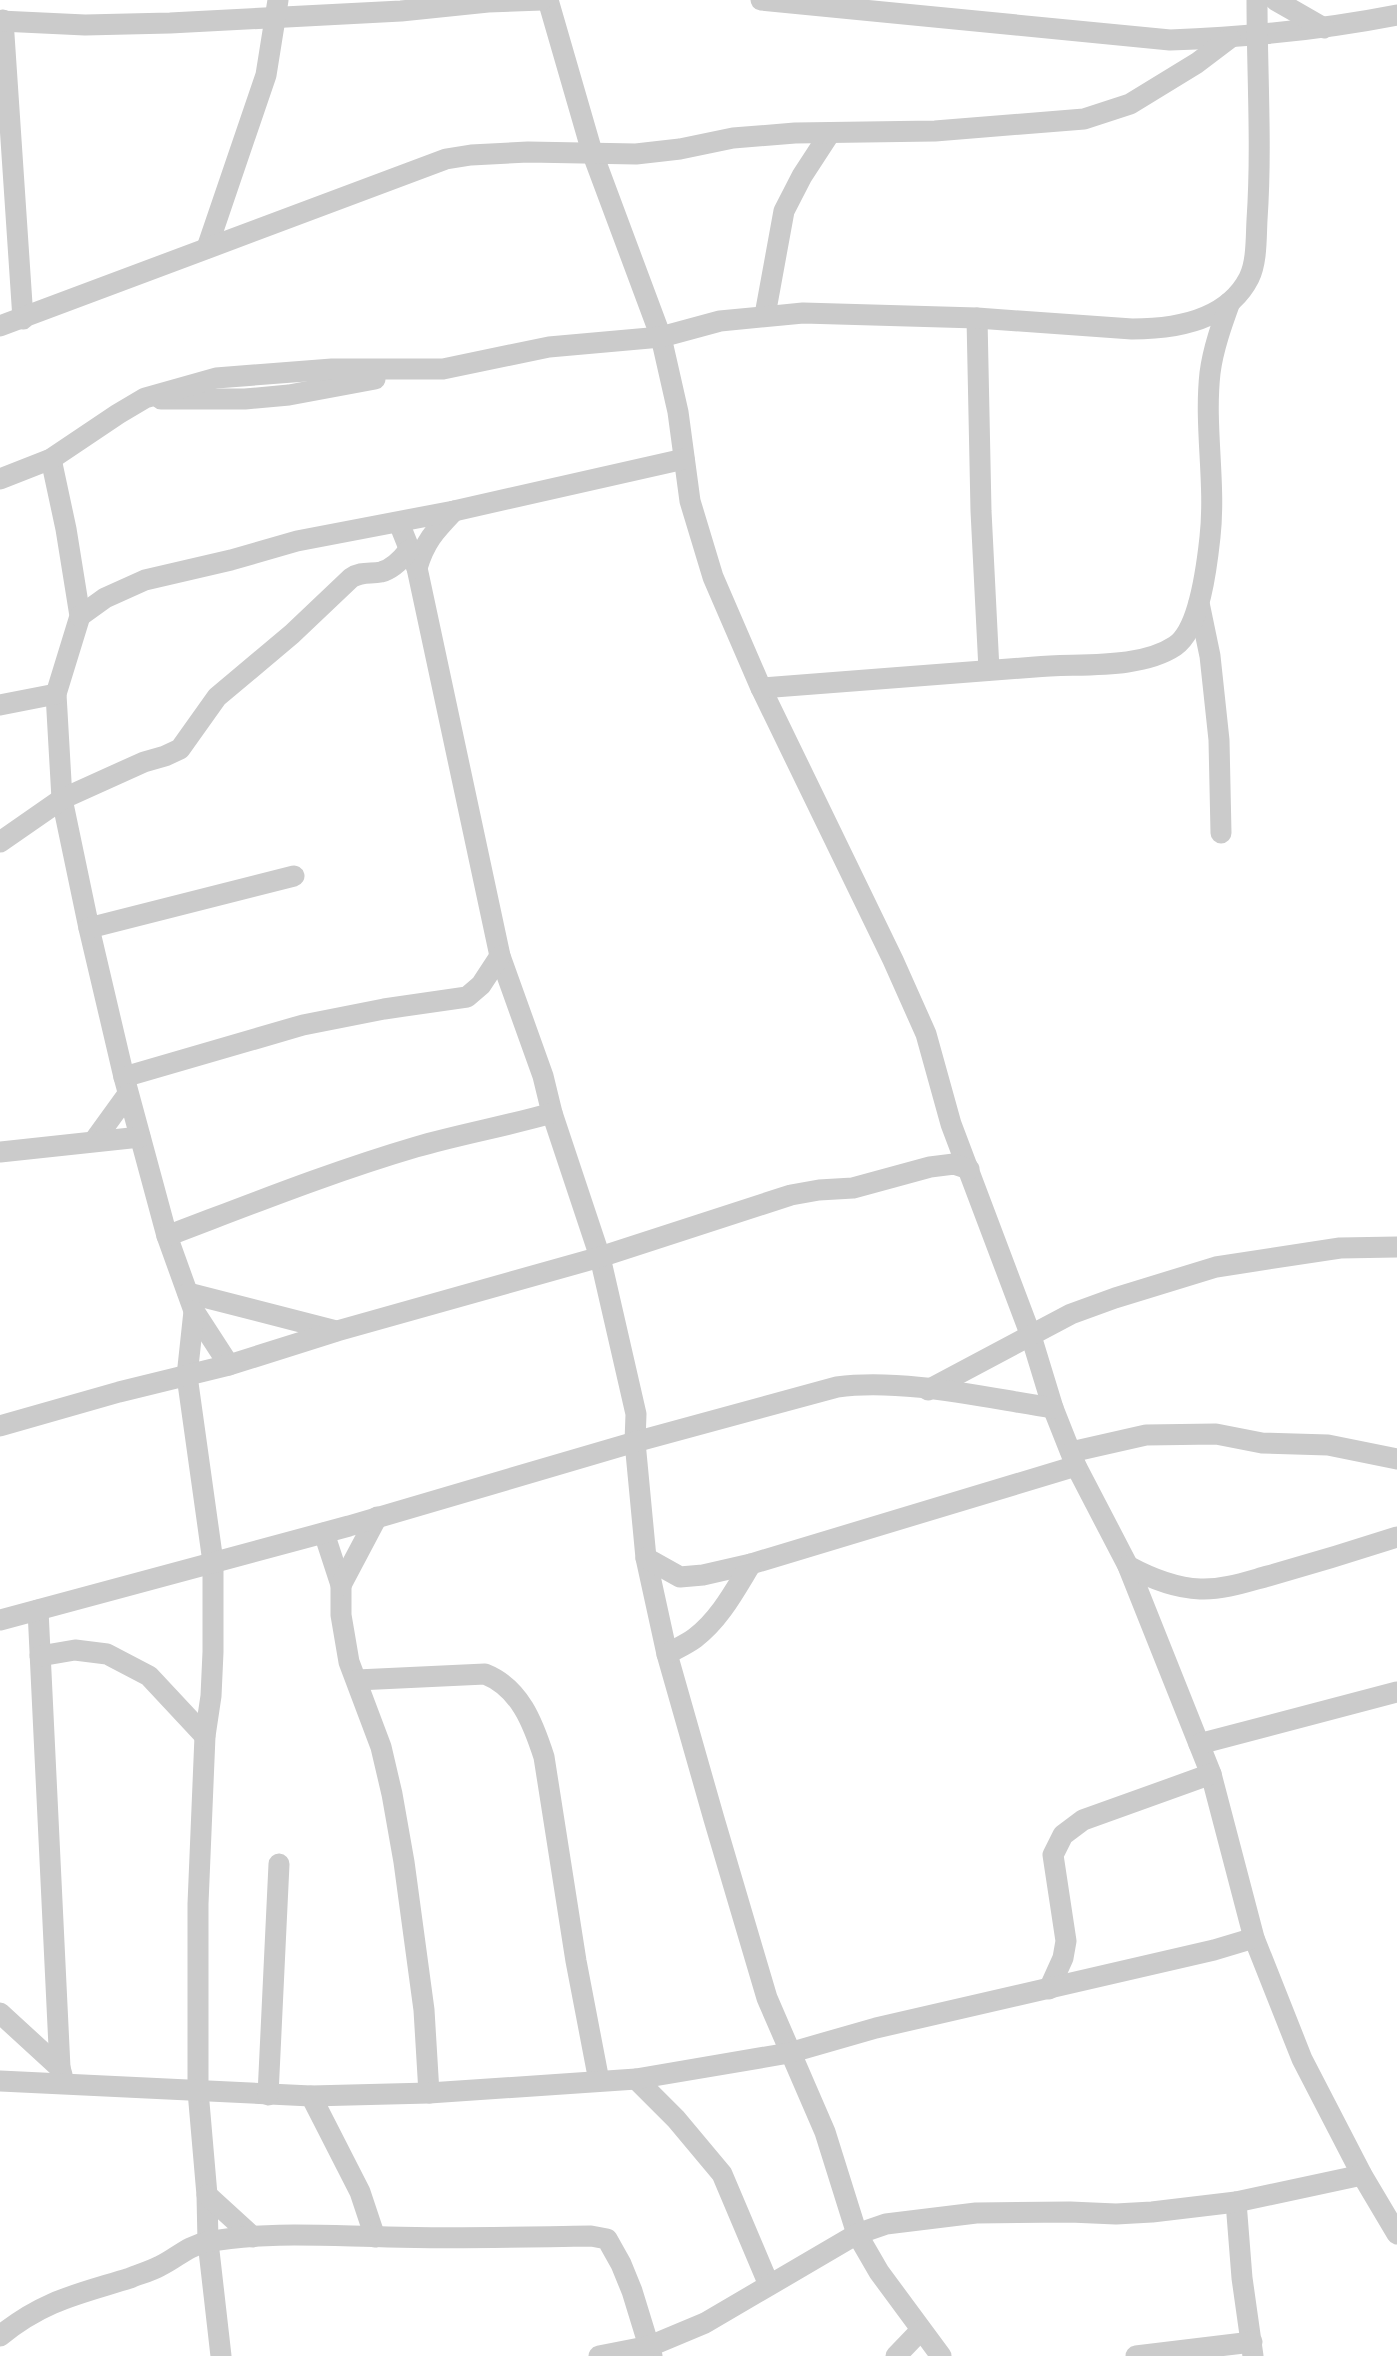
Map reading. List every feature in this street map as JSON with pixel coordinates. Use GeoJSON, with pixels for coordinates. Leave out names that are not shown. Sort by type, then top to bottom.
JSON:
{"type":"FeatureCollection","features":[{"type":"Feature","properties":{"kind":"street"},"geometry":{"type":"LineString","coordinates":[[23,319],[2,21],[85,25],[170,23],[277,8],[401,12],[488,2],[542,0]]}},
{"type":"Feature","properties":{"kind":"street"},"geometry":{"type":"LineString","coordinates":[[548,0],[592,152],[661,337],[678,412],[690,501],[701,542],[727,614],[926,1034],[948,1114],[1031,1336],[1053,1408],[1073,1459],[1128,1566],[1211,1774],[1254,1938],[1302,2059],[1362,2175],[1397,2234]]}},
{"type":"Feature","properties":{"kind":"street"},"geometry":{"type":"LineString","coordinates":[[761,0],[1170,40],[1230,38],[1324,28],[1397,15]]}},
{"type":"Feature","properties":{"kind":"street"},"geometry":{"type":"LineString","coordinates":[[761,688],[1137,661],[1177,645],[1188,631],[1199,603],[1207,560],[1213,498],[1210,373],[1230,302],[1250,277],[1255,251],[1260,156],[1257,0]]}},
{"type":"Feature","properties":{"kind":"street"},"geometry":{"type":"LineString","coordinates":[[1275,0],[1324,28]]}},
{"type":"Feature","properties":{"kind":"street"},"geometry":{"type":"LineString","coordinates":[[206,248],[266,75],[277,8]]}},
{"type":"Feature","properties":{"kind":"street"},"geometry":{"type":"LineString","coordinates":[[0,326],[446,159],[493,154],[636,154],[680,149],[733,138],[795,133],[935,131],[1084,119],[1130,104],[1197,63],[1230,38]]}},
{"type":"Feature","properties":{"kind":"street"},"geometry":{"type":"LineString","coordinates":[[765,315],[784,211],[802,176],[830,133]]}},
{"type":"Feature","properties":{"kind":"street"},"geometry":{"type":"LineString","coordinates":[[0,479],[51,459],[145,398],[216,378],[344,369],[443,369],[549,347],[661,337],[720,321],[765,315],[855,314],[977,318],[1088,327],[1157,329],[1204,318],[1230,302]]}},
{"type":"Feature","properties":{"kind":"street"},"geometry":{"type":"LineString","coordinates":[[977,318],[981,511],[989,670]]}},
{"type":"Feature","properties":{"kind":"street"},"geometry":{"type":"LineString","coordinates":[[51,459],[80,616],[56,694],[62,799],[126,1086],[167,1236],[191,1302],[229,1365]]}},
{"type":"Feature","properties":{"kind":"street"},"geometry":{"type":"LineString","coordinates":[[80,616],[105,598],[145,580],[297,541],[454,512],[684,459]]}},
{"type":"Feature","properties":{"kind":"street"},"geometry":{"type":"LineString","coordinates":[[0,842],[62,799],[180,749],[217,697],[292,634],[352,578],[358,573],[383,572],[413,559],[432,534],[454,512]]}},
{"type":"Feature","properties":{"kind":"street"},"geometry":{"type":"LineString","coordinates":[[398,523],[413,559],[500,956],[543,1076],[552,1113],[600,1257],[636,1414],[635,1442],[646,1558],[667,1654],[767,1998],[825,2132],[857,2234],[879,2272],[941,2356]]}},
{"type":"Feature","properties":{"kind":"street"},"geometry":{"type":"LineString","coordinates":[[1199,603],[1210,656],[1219,740],[1220,833]]}},
{"type":"Feature","properties":{"kind":"street"},"geometry":{"type":"LineString","coordinates":[[0,705],[56,694]]}},
{"type":"Feature","properties":{"kind":"street"},"geometry":{"type":"LineString","coordinates":[[89,928],[294,876]]}},
{"type":"Feature","properties":{"kind":"street"},"geometry":{"type":"LineString","coordinates":[[94,1141],[126,1086],[303,1025],[384,1009],[467,997],[481,985],[500,956]]}},
{"type":"Feature","properties":{"kind":"street"},"geometry":{"type":"LineString","coordinates":[[167,1236],[298,1186],[415,1147],[552,1113]]}},
{"type":"Feature","properties":{"kind":"street"},"geometry":{"type":"LineString","coordinates":[[0,1152],[140,1136]]}},
{"type":"Feature","properties":{"kind":"street"},"geometry":{"type":"LineString","coordinates":[[0,1426],[119,1392],[229,1365],[337,1331],[600,1257],[791,1195],[853,1188],[930,1167],[954,1164],[969,1169]]}},
{"type":"Feature","properties":{"kind":"street"},"geometry":{"type":"LineString","coordinates":[[928,1390],[1071,1314],[1216,1267],[1340,1248],[1397,1247]]}},
{"type":"Feature","properties":{"kind":"street"},"geometry":{"type":"LineString","coordinates":[[191,1302],[337,1331]]}},
{"type":"Feature","properties":{"kind":"street"},"geometry":{"type":"LineString","coordinates":[[191,1302],[187,1376],[213,1562],[213,1652],[211,1696],[205,1735],[198,1904],[198,2091],[207,2195],[208,2242],[221,2356]]}},
{"type":"Feature","properties":{"kind":"street"},"geometry":{"type":"LineString","coordinates":[[0,1620],[324,1533],[635,1442],[837,1387],[860,1384],[928,1390],[1053,1408]]}},
{"type":"Feature","properties":{"kind":"street"},"geometry":{"type":"LineString","coordinates":[[646,1558],[680,1577],[703,1575],[751,1564],[1146,1435],[1216,1434],[1262,1443],[1328,1446],[1397,1459]]}},
{"type":"Feature","properties":{"kind":"street"},"geometry":{"type":"LineString","coordinates":[[341,1585],[377,1517]]}},
{"type":"Feature","properties":{"kind":"street"},"geometry":{"type":"LineString","coordinates":[[324,1533],[341,1585],[341,1615],[349,1662],[381,1747],[404,1862],[424,2010],[429,2092]]}},
{"type":"Feature","properties":{"kind":"street"},"geometry":{"type":"LineString","coordinates":[[1128,1566],[1156,1579],[1178,1585],[1199,1589],[1222,1588],[1320,1562],[1397,1537]]}},
{"type":"Feature","properties":{"kind":"street"},"geometry":{"type":"LineString","coordinates":[[667,1654],[696,1638],[713,1621],[751,1564]]}},
{"type":"Feature","properties":{"kind":"street"},"geometry":{"type":"LineString","coordinates":[[38,1610],[62,2076]]}},
{"type":"Feature","properties":{"kind":"street"},"geometry":{"type":"LineString","coordinates":[[40,1656],[75,1650],[107,1654],[149,1676],[205,1735]]}},
{"type":"Feature","properties":{"kind":"street"},"geometry":{"type":"LineString","coordinates":[[357,1680],[485,1674],[497,1679],[523,1704],[534,1725],[544,1757],[576,1961],[599,2081]]}},
{"type":"Feature","properties":{"kind":"street"},"geometry":{"type":"LineString","coordinates":[[1199,1744],[1397,1692]]}},
{"type":"Feature","properties":{"kind":"street"},"geometry":{"type":"LineString","coordinates":[[1049,1989],[1063,1958],[1066,1941],[1053,1855],[1063,1835],[1083,1821],[1211,1774]]}},
{"type":"Feature","properties":{"kind":"street"},"geometry":{"type":"LineString","coordinates":[[268,2095],[279,1864]]}},
{"type":"Feature","properties":{"kind":"street"},"geometry":{"type":"LineString","coordinates":[[0,2081],[62,2076],[198,2091],[311,2096],[429,2092],[636,2079],[789,2053],[876,2028],[1214,1950],[1254,1938]]}},
{"type":"Feature","properties":{"kind":"street"},"geometry":{"type":"LineString","coordinates":[[0,2013],[62,2076]]}},
{"type":"Feature","properties":{"kind":"street"},"geometry":{"type":"LineString","coordinates":[[636,2079],[676,2119],[722,2174],[769,2285]]}},
{"type":"Feature","properties":{"kind":"street"},"geometry":{"type":"LineString","coordinates":[[311,2096],[360,2192],[375,2237]]}},
{"type":"Feature","properties":{"kind":"street"},"geometry":{"type":"LineString","coordinates":[[599,2356],[651,2351],[705,2323],[857,2234],[886,2224],[976,2213],[1116,2214],[1236,2202],[1362,2175]]}},
{"type":"Feature","properties":{"kind":"street"},"geometry":{"type":"LineString","coordinates":[[207,2195],[253,2237]]}},
{"type":"Feature","properties":{"kind":"street"},"geometry":{"type":"LineString","coordinates":[[1136,2356],[1252,2349],[1242,2278],[1236,2202]]}},
{"type":"Feature","properties":{"kind":"street"},"geometry":{"type":"LineString","coordinates":[[0,2336],[25,2316],[63,2297],[147,2272],[163,2265],[189,2246],[208,2242],[301,2235],[604,2237],[621,2264],[651,2351]]}},
{"type":"Feature","properties":{"kind":"street"},"geometry":{"type":"LineString","coordinates":[[896,2356],[921,2330]]}}]}
